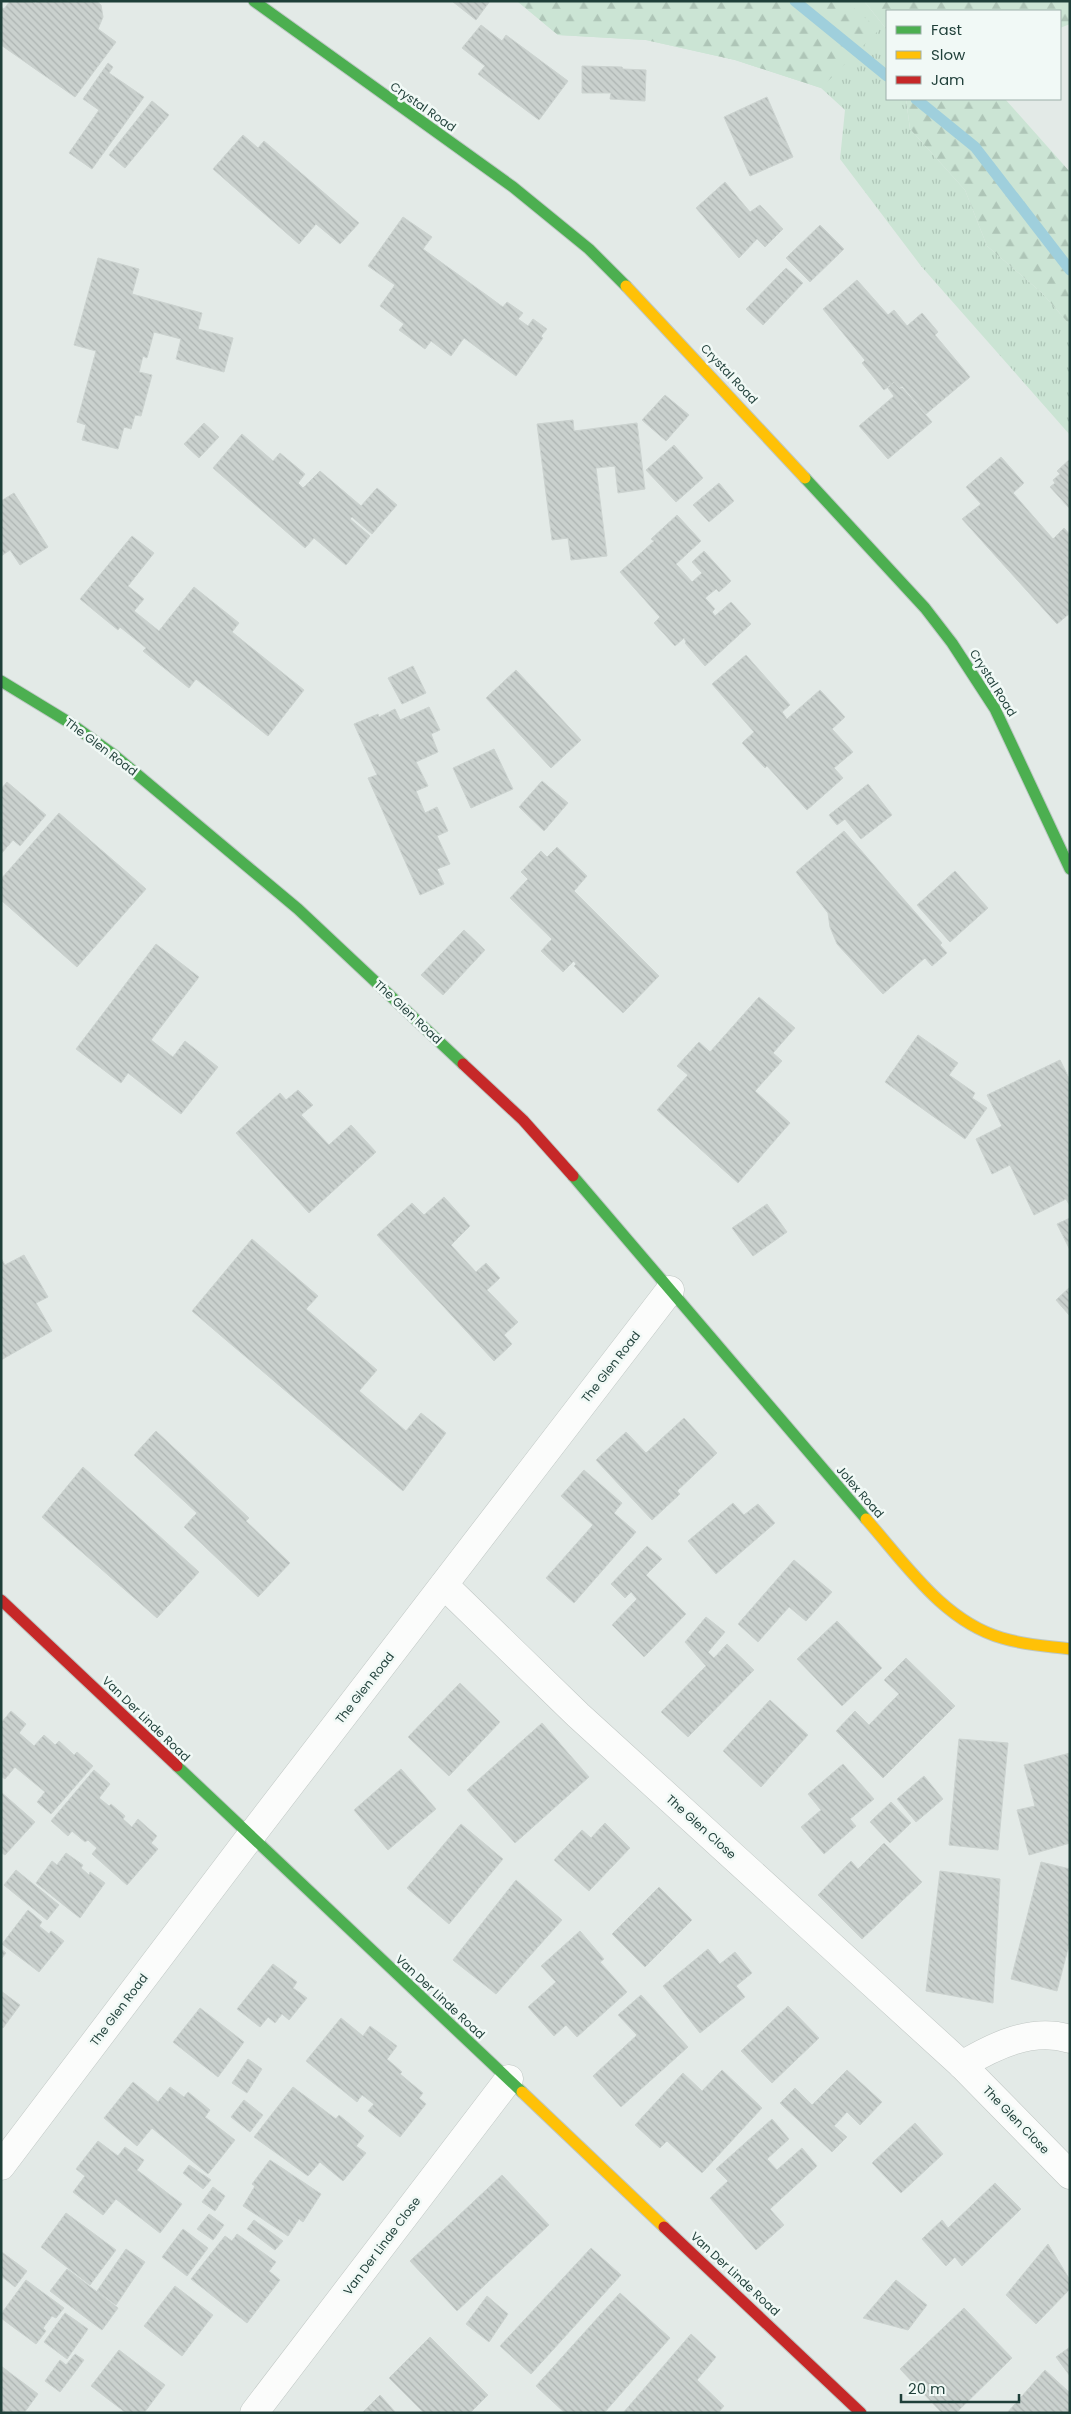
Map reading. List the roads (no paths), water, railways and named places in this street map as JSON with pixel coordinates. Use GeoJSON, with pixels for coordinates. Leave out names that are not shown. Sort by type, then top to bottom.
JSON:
{"type":"FeatureCollection","features":[{"type":"Feature","properties":{"kind":"street","name":"Crystal Road"},"geometry":{"type":"LineString","coordinates":[[254,1],[513,187],[589,250],[644,303],[925,608],[995,709],[1070,869]]}},
{"type":"Feature","properties":{"kind":"street","name":"The Glen Road"},"geometry":{"type":"LineString","coordinates":[[1,681],[22,692],[114,755],[298,909],[523,1120],[609,1216],[670,1290],[539,1458],[1,2166]]}},
{"type":"Feature","properties":{"kind":"street","name":"Jolex Road"},"geometry":{"type":"LineString","coordinates":[[670,1290],[935,1598],[978,1629],[1001,1638],[1070,1649]]}},
{"type":"Feature","properties":{"kind":"street","name":"The Glen Close"},"geometry":{"type":"LineString","coordinates":[[444,1585],[578,1715],[962,2065],[1070,2175]]}},
{"type":"Feature","properties":{"kind":"street","name":"Van Der Linde Road"},"geometry":{"type":"LineString","coordinates":[[1,1600],[861,2413]]}},
{"type":"Feature","properties":{"kind":"street"},"geometry":{"type":"LineString","coordinates":[[962,2065],[988,2049],[1028,2036],[1045,2035],[1070,2039]]}},
{"type":"Feature","properties":{"kind":"street","name":"Van Der Linde Close"},"geometry":{"type":"LineString","coordinates":[[254,2413],[509,2079]]}},
{"type":"Feature","properties":{"kind":"waterway"},"geometry":{"type":"LineString","coordinates":[[795,1],[886,75]]}},
{"type":"Feature","properties":{"kind":"waterway"},"geometry":{"type":"LineString","coordinates":[[917,100],[975,147],[1070,270]]}}]}
